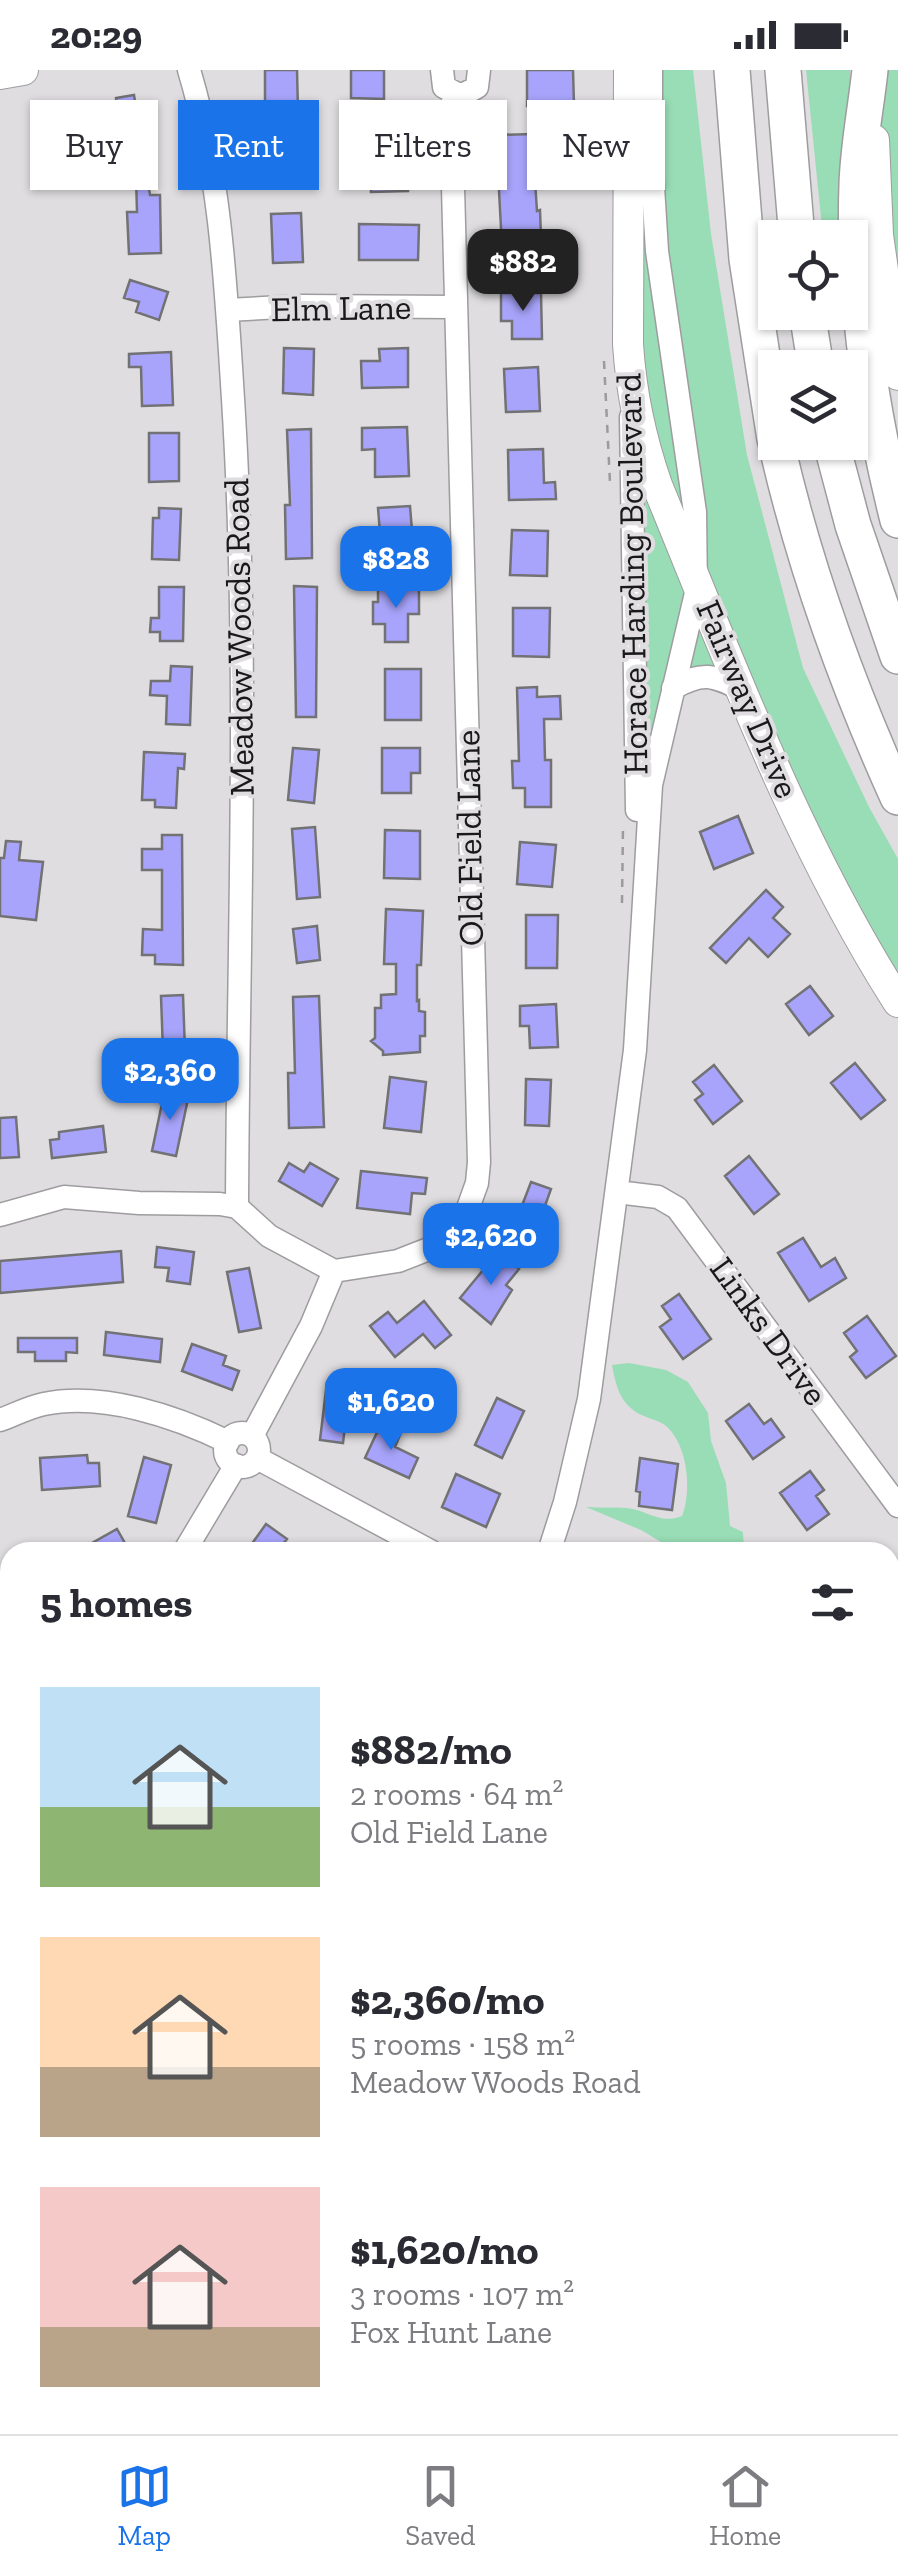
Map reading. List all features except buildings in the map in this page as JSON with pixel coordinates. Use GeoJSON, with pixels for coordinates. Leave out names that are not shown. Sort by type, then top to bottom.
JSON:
{"type":"FeatureCollection","features":[{"type":"Feature","properties":{"kind":"highway"},"geometry":{"type":"LineString","coordinates":[[732,70],[747,259],[761,350]]}},
{"type":"Feature","properties":{"kind":"highway"},"geometry":{"type":"LineString","coordinates":[[783,70],[796,220]]}},
{"type":"Feature","properties":{"kind":"highway"},"geometry":{"type":"LineString","coordinates":[[872,70],[857,184],[861,291],[872,403],[898,520]]}},
{"type":"Feature","properties":{"kind":"highway"},"geometry":{"type":"LineString","coordinates":[[780,460],[828,628],[898,797]]}},
{"type":"Feature","properties":{"kind":"highway"},"geometry":{"type":"LineString","coordinates":[[836,460],[852,525],[898,656]]}},
{"type":"Feature","properties":{"kind":"main road"},"geometry":{"type":"LineString","coordinates":[[0,74],[23,70]]}},
{"type":"Feature","properties":{"kind":"main road","name":"Horace Harding Boulevard"},"geometry":{"type":"LineString","coordinates":[[629,70],[627,300],[631,382]]}},
{"type":"Feature","properties":{"kind":"main road"},"geometry":{"type":"LineString","coordinates":[[872,70],[878,235],[898,375]]}},
{"type":"Feature","properties":{"kind":"main road","name":"Fairway Drive"},"geometry":{"type":"LineString","coordinates":[[631,382],[651,466],[777,771],[824,871],[898,1002]]}},
{"type":"Feature","properties":{"kind":"street","name":"Meadow Woods Road"},"geometry":{"type":"LineString","coordinates":[[190,70],[212,169],[227,310],[238,512],[244,732],[237,1208]]}},
{"type":"Feature","properties":{"kind":"street","name":"Old Field Lane"},"geometry":{"type":"LineString","coordinates":[[334,1270],[398,1261],[439,1245],[462,1221],[479,1171],[454,307],[450,112],[454,96],[444,87],[442,70]]}},
{"type":"Feature","properties":{"kind":"street"},"geometry":{"type":"LineString","coordinates":[[454,96],[473,92],[480,82],[479,70]]}},
{"type":"Feature","properties":{"kind":"street","name":"Horace Harding Boulevard"},"geometry":{"type":"LineString","coordinates":[[551,1542],[565,1502],[588,1398],[636,1027],[651,785],[693,608],[696,578],[694,499],[657,251],[650,155],[651,70]]}},
{"type":"Feature","properties":{"kind":"street","name":"Elm Lane"},"geometry":{"type":"LineString","coordinates":[[227,310],[300,306],[454,307]]}},
{"type":"Feature","properties":{"kind":"street","name":"Horace Harding Boulevard"},"geometry":{"type":"LineString","coordinates":[[631,382],[636,783],[642,898]]}},
{"type":"Feature","properties":{"kind":"street"},"geometry":{"type":"LineString","coordinates":[[673,688],[702,676],[743,690]]}},
{"type":"Feature","properties":{"kind":"street","name":"Links Drive"},"geometry":{"type":"LineString","coordinates":[[617,1192],[658,1197],[677,1208],[898,1506]]}},
{"type":"Feature","properties":{"kind":"street"},"geometry":{"type":"LineString","coordinates":[[0,1215],[105,1210],[139,1203],[201,1202],[237,1208],[269,1236],[334,1270],[311,1326],[248,1453],[190,1542]]}},
{"type":"Feature","properties":{"kind":"street"},"geometry":{"type":"LineString","coordinates":[[0,1420],[41,1405],[68,1401],[109,1404],[160,1416],[228,1442],[236,1434],[248,1453],[413,1542]]}},
{"type":"Feature","properties":{"kind":"green space"},"geometry":{"type":"Polygon","coordinates":[[[661,70],[693,70],[711,234],[747,455],[803,668],[898,859],[898,983],[836,874],[709,581],[666,256],[661,190],[665,190],[665,100],[660,100],[661,70]]]}},
{"type":"Feature","properties":{"kind":"green space"},"geometry":{"type":"Polygon","coordinates":[[[806,70],[850,70],[849,220],[821,220],[806,70]]]}},
{"type":"Feature","properties":{"kind":"green space"},"geometry":{"type":"Polygon","coordinates":[[[879,70],[898,70],[898,354],[879,160],[879,70]]]}},
{"type":"Feature","properties":{"kind":"green space"},"geometry":{"type":"Polygon","coordinates":[[[628,190],[652,190],[697,536],[743,690],[717,677],[673,688],[642,898],[628,190]]]}},
{"type":"Feature","properties":{"kind":"green space"},"geometry":{"type":"Polygon","coordinates":[[[629,1363],[666,1370],[688,1382],[708,1413],[711,1441],[726,1483],[730,1526],[743,1532],[744,1542],[661,1542],[586,1507],[634,1509],[667,1519],[682,1516],[685,1506],[686,1469],[679,1445],[664,1424],[636,1412],[625,1402],[612,1365],[629,1363]]]}}]}
